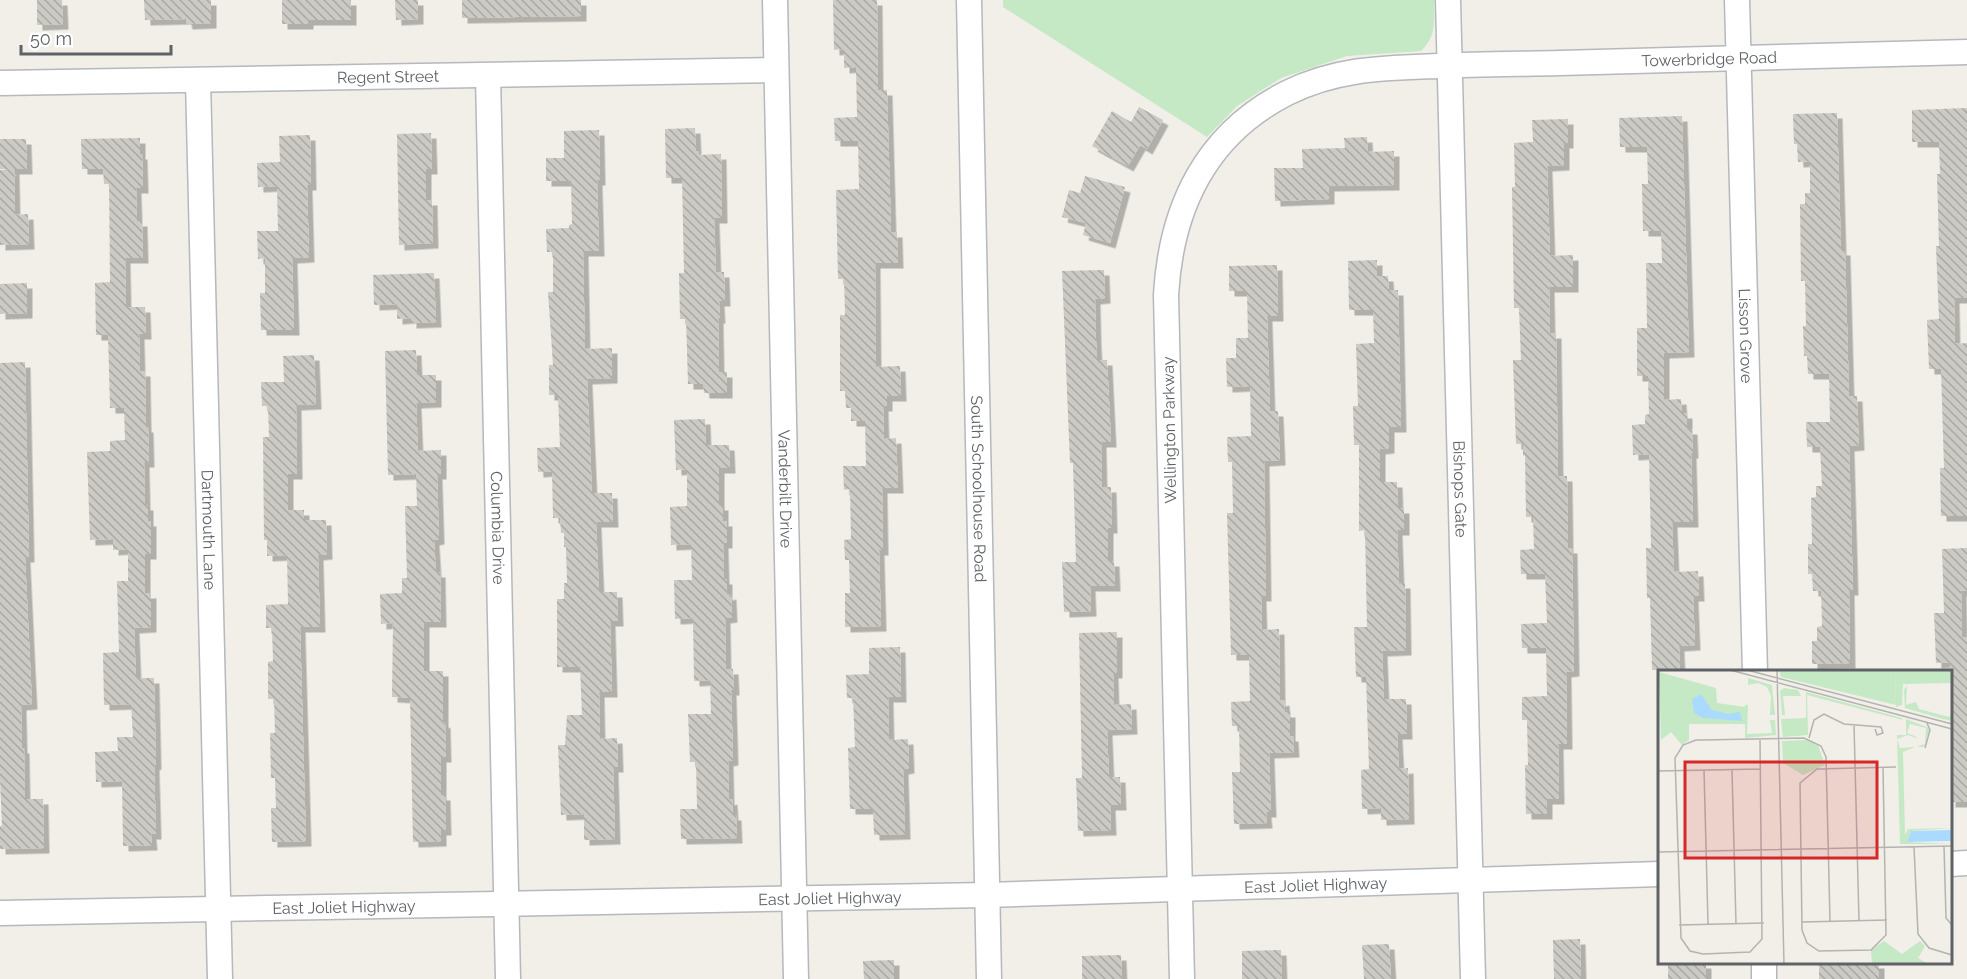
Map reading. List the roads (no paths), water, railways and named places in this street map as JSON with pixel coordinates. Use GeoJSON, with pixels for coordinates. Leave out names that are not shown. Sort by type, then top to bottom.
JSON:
{"type":"FeatureCollection","features":[{"type":"Feature","properties":{"kind":"street","name":"Vanderbilt Drive"},"geometry":{"type":"LineString","coordinates":[[775,0],[796,979]]}},
{"type":"Feature","properties":{"kind":"street","name":"South Schoolhouse Road"},"geometry":{"type":"LineString","coordinates":[[969,0],[989,979]]}},
{"type":"Feature","properties":{"kind":"street","name":"Bishops Gate"},"geometry":{"type":"LineString","coordinates":[[1448,0],[1473,979]]}},
{"type":"Feature","properties":{"kind":"street","name":"Lisson Grove"},"geometry":{"type":"LineString","coordinates":[[1737,0],[1755,670]]}},
{"type":"Feature","properties":{"kind":"street","name":"Towerbridge Road"},"geometry":{"type":"LineString","coordinates":[[1450,66],[1967,52]]}},
{"type":"Feature","properties":{"kind":"street","name":"Wellington Parkway"},"geometry":{"type":"LineString","coordinates":[[1182,979],[1166,295],[1167,268],[1172,239],[1181,210],[1194,182],[1236,128],[1261,108],[1288,93],[1324,78],[1353,70],[1450,66]]}},
{"type":"Feature","properties":{"kind":"street","name":"Regent Street"},"geometry":{"type":"LineString","coordinates":[[0,83],[776,70]]}},
{"type":"Feature","properties":{"kind":"street","name":"Columbia Drive"},"geometry":{"type":"LineString","coordinates":[[488,76],[508,979]]}},
{"type":"Feature","properties":{"kind":"street","name":"Dartmouth Lane"},"geometry":{"type":"LineString","coordinates":[[198,80],[220,979]]}},
{"type":"Feature","properties":{"kind":"street"},"geometry":{"type":"LineString","coordinates":[[1952,864],[1967,863]]}},
{"type":"Feature","properties":{"kind":"street","name":"East Joliet Highway"},"geometry":{"type":"LineString","coordinates":[[0,914],[987,895],[1658,874]]}}]}
